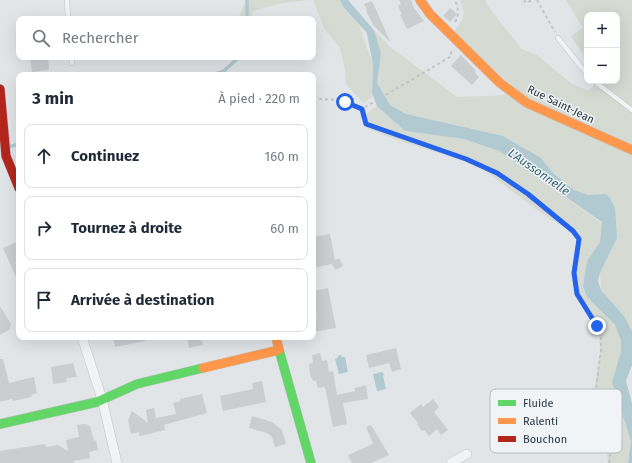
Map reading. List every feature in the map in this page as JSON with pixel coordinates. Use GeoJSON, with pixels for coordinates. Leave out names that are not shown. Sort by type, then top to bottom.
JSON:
{"type":"FeatureCollection","features":[{"type":"Feature","properties":{"kind":"street","name":"Rue Saint-Jean"},"geometry":{"type":"LineString","coordinates":[[420,0],[430,14],[500,83],[527,103],[600,137],[632,150]]}},
{"type":"Feature","properties":{"kind":"street"},"geometry":{"type":"LineString","coordinates":[[0,89],[4,153],[16,181]]}},
{"type":"Feature","properties":{"kind":"street"},"geometry":{"type":"LineString","coordinates":[[83,340],[102,399],[117,463]]}},
{"type":"Feature","properties":{"kind":"street"},"geometry":{"type":"LineString","coordinates":[[277,340],[311,463]]}},
{"type":"Feature","properties":{"kind":"street"},"geometry":{"type":"LineString","coordinates":[[0,424],[97,402],[106,396],[119,393],[137,384],[279,350]]}},
{"type":"Feature","properties":{"kind":"street"},"geometry":{"type":"LineString","coordinates":[[451,463],[468,454]]}},
{"type":"Feature","properties":{"kind":"lane"},"geometry":{"type":"LineString","coordinates":[[67,0],[68,16]]}},
{"type":"Feature","properties":{"kind":"lane"},"geometry":{"type":"LineString","coordinates":[[558,38],[584,70]]}},
{"type":"Feature","properties":{"kind":"lane"},"geometry":{"type":"LineString","coordinates":[[598,84],[632,110]]}},
{"type":"Feature","properties":{"kind":"path"},"geometry":{"type":"LineString","coordinates":[[446,29],[450,27],[458,17],[458,10],[455,0]]}},
{"type":"Feature","properties":{"kind":"path"},"geometry":{"type":"LineString","coordinates":[[524,0],[526,3],[532,0]]}},
{"type":"Feature","properties":{"kind":"path"},"geometry":{"type":"LineString","coordinates":[[536,0],[558,38]]}},
{"type":"Feature","properties":{"kind":"path"},"geometry":{"type":"LineString","coordinates":[[362,109],[445,60],[450,56],[451,52],[446,45]]}},
{"type":"Feature","properties":{"kind":"path"},"geometry":{"type":"LineString","coordinates":[[316,99],[321,98],[345,102],[362,109]]}},
{"type":"Feature","properties":{"kind":"path"},"geometry":{"type":"LineString","coordinates":[[362,109],[366,124],[466,159],[497,173],[528,194],[573,231],[579,239],[574,273],[577,294],[597,326],[601,338],[601,350],[596,389]]}},
{"type":"Feature","properties":{"kind":"path"},"geometry":{"type":"LineString","coordinates":[[609,463],[610,453]]}},
{"type":"Feature","properties":{"kind":"shaded area"},"geometry":{"type":"Polygon","coordinates":[[[246,0],[308,0],[277,4],[253,11],[252,16],[239,16],[246,0]]]}},
{"type":"Feature","properties":{"kind":"shaded area"},"geometry":{"type":"Polygon","coordinates":[[[313,0],[340,0],[343,8],[359,25],[373,65],[372,92],[374,96],[363,103],[346,84],[345,69],[340,48],[325,30],[313,0]]]}},
{"type":"Feature","properties":{"kind":"shaded area"},"geometry":{"type":"Polygon","coordinates":[[[460,0],[485,0],[490,9],[522,49],[537,55],[571,83],[588,91],[596,84],[620,84],[620,12],[584,12],[584,56],[571,36],[583,28],[566,0],[632,0],[632,331],[624,316],[601,290],[600,273],[617,238],[606,194],[589,195],[575,190],[562,181],[541,158],[406,114],[390,105],[376,83],[381,54],[373,29],[389,46],[457,97],[504,95],[512,85],[502,78],[454,31],[462,20],[463,9],[460,0]]]}},
{"type":"Feature","properties":{"kind":"shaded area"},"geometry":{"type":"Polygon","coordinates":[[[377,106],[405,131],[464,139],[499,151],[602,223],[600,242],[587,261],[587,297],[615,325],[621,341],[621,352],[612,382],[614,389],[594,389],[600,355],[599,331],[576,293],[573,265],[578,236],[541,213],[479,166],[403,142],[366,128],[367,113],[377,106]]]}},
{"type":"Feature","properties":{"kind":"shaded area"},"geometry":{"type":"Polygon","coordinates":[[[622,413],[631,441],[628,463],[608,463],[607,453],[622,453],[622,413]]]}},
{"type":"Feature","properties":{"kind":"water","name":"L'Aussonnelle"},"geometry":{"type":"Polygon","coordinates":[[[340,0],[348,0],[373,29],[381,54],[377,83],[390,105],[406,114],[503,136],[541,158],[554,174],[574,190],[588,195],[606,194],[610,198],[615,208],[617,238],[600,273],[598,281],[601,290],[624,316],[632,331],[632,365],[626,381],[632,403],[632,463],[628,463],[631,441],[622,413],[622,389],[614,389],[612,382],[621,352],[621,341],[615,325],[587,297],[583,286],[587,261],[600,242],[602,222],[499,151],[464,139],[405,131],[377,106],[372,93],[373,65],[367,33],[343,7],[340,0]]]}},
{"type":"Feature","properties":{"kind":"water"},"geometry":{"type":"Polygon","coordinates":[[[339,355],[345,357],[348,372],[339,374],[335,359],[339,355]]]}},
{"type":"Feature","properties":{"kind":"water"},"geometry":{"type":"Polygon","coordinates":[[[382,372],[384,374],[383,376],[386,389],[377,391],[373,374],[382,372]]]}},
{"type":"Feature","properties":{"kind":"building"},"geometry":{"type":"Polygon","coordinates":[[[399,0],[411,0],[414,8],[424,21],[407,29],[400,15],[402,14],[398,6],[401,4],[399,0]]]}},
{"type":"Feature","properties":{"kind":"building"},"geometry":{"type":"Polygon","coordinates":[[[372,1],[390,41],[374,26],[366,11],[367,10],[364,4],[372,1]]]}},
{"type":"Feature","properties":{"kind":"building"},"geometry":{"type":"Polygon","coordinates":[[[450,8],[457,14],[450,22],[443,16],[450,8]]]}},
{"type":"Feature","properties":{"kind":"building"},"geometry":{"type":"Polygon","coordinates":[[[461,55],[476,71],[475,73],[479,77],[472,85],[451,66],[461,55]]]}},
{"type":"Feature","properties":{"kind":"building"},"geometry":{"type":"Polygon","coordinates":[[[30,60],[48,60],[49,70],[32,72],[30,60]]]}},
{"type":"Feature","properties":{"kind":"building"},"geometry":{"type":"Polygon","coordinates":[[[330,234],[335,260],[339,258],[343,266],[335,270],[332,264],[316,267],[316,236],[330,234]]]}},
{"type":"Feature","properties":{"kind":"building"},"geometry":{"type":"Polygon","coordinates":[[[16,242],[16,277],[3,248],[16,242]]]}},
{"type":"Feature","properties":{"kind":"building"},"geometry":{"type":"Polygon","coordinates":[[[328,288],[336,328],[316,331],[316,290],[328,288]]]}},
{"type":"Feature","properties":{"kind":"building"},"geometry":{"type":"Polygon","coordinates":[[[0,306],[11,324],[9,330],[0,335],[0,306]]]}},
{"type":"Feature","properties":{"kind":"building"},"geometry":{"type":"Polygon","coordinates":[[[114,340],[146,341],[115,347],[114,340]]]}},
{"type":"Feature","properties":{"kind":"building"},"geometry":{"type":"Polygon","coordinates":[[[188,340],[202,340],[203,345],[189,348],[188,340]]]}},
{"type":"Feature","properties":{"kind":"building"},"geometry":{"type":"Polygon","coordinates":[[[396,348],[401,369],[392,372],[389,363],[369,368],[366,355],[396,348]]]}},
{"type":"Feature","properties":{"kind":"building"},"geometry":{"type":"Polygon","coordinates":[[[320,353],[322,361],[327,360],[329,372],[333,371],[337,395],[355,391],[355,388],[366,385],[368,399],[343,403],[347,424],[333,427],[325,387],[318,388],[316,381],[313,381],[310,375],[309,364],[313,363],[312,355],[320,353]]]}},
{"type":"Feature","properties":{"kind":"building"},"geometry":{"type":"Polygon","coordinates":[[[0,359],[3,359],[9,383],[34,377],[37,393],[31,395],[32,397],[0,402],[0,359]]]}},
{"type":"Feature","properties":{"kind":"building"},"geometry":{"type":"Polygon","coordinates":[[[73,363],[77,377],[66,378],[67,382],[53,384],[51,367],[73,363]]]}},
{"type":"Feature","properties":{"kind":"building"},"geometry":{"type":"Polygon","coordinates":[[[262,381],[266,402],[223,411],[220,396],[253,389],[252,383],[262,381]]]}},
{"type":"Feature","properties":{"kind":"building"},"geometry":{"type":"Polygon","coordinates":[[[202,394],[207,413],[164,425],[165,430],[140,436],[139,432],[131,434],[128,420],[132,411],[148,423],[146,410],[154,408],[156,418],[176,414],[173,403],[180,401],[180,399],[202,394]]]}},
{"type":"Feature","properties":{"kind":"building"},"geometry":{"type":"Polygon","coordinates":[[[433,399],[439,407],[434,412],[448,430],[441,435],[437,429],[429,436],[424,430],[422,431],[410,413],[421,404],[423,407],[433,399]]]}},
{"type":"Feature","properties":{"kind":"building"},"geometry":{"type":"Polygon","coordinates":[[[252,416],[272,422],[282,430],[286,444],[275,447],[272,437],[267,433],[249,428],[252,416]]]}},
{"type":"Feature","properties":{"kind":"building"},"geometry":{"type":"Polygon","coordinates":[[[85,424],[90,426],[94,441],[96,440],[98,450],[89,452],[90,458],[74,461],[74,463],[0,463],[0,451],[45,444],[46,447],[58,445],[68,451],[66,440],[79,437],[77,425],[85,424]]]}},
{"type":"Feature","properties":{"kind":"building"},"geometry":{"type":"Polygon","coordinates":[[[371,425],[389,455],[371,463],[352,463],[348,455],[373,444],[366,427],[371,425]]]}},
{"type":"Feature","properties":{"kind":"waterway"},"geometry":{"type":"LineString","coordinates":[[247,0],[247,16]]}},
{"type":"Feature","properties":{"kind":"waterway"},"geometry":{"type":"LineString","coordinates":[[221,72],[236,60]]}},
{"type":"Feature","properties":{"kind":"waterway"},"geometry":{"type":"LineString","coordinates":[[8,147],[16,145]]}},
{"type":"Feature","properties":{"kind":"traffic: fast"},"geometry":{"type":"LineString","coordinates":[[279,350],[311,463]]}},
{"type":"Feature","properties":{"kind":"traffic: fast"},"geometry":{"type":"LineString","coordinates":[[0,424],[97,402],[137,384],[203,368]]}},
{"type":"Feature","properties":{"kind":"traffic: slow"},"geometry":{"type":"LineString","coordinates":[[420,0],[430,14],[500,83],[527,103],[632,150]]}},
{"type":"Feature","properties":{"kind":"traffic: slow"},"geometry":{"type":"LineString","coordinates":[[203,368],[279,350],[277,340]]}},
{"type":"Feature","properties":{"kind":"traffic: jam"},"geometry":{"type":"LineString","coordinates":[[0,89],[6,156],[16,181]]}},
{"type":"Feature","properties":{"kind":"route"},"geometry":{"type":"LineString","coordinates":[[345,102],[362,109],[366,124],[466,159],[497,173],[528,194],[573,231],[579,239],[574,273],[577,294],[597,326]]}}]}
